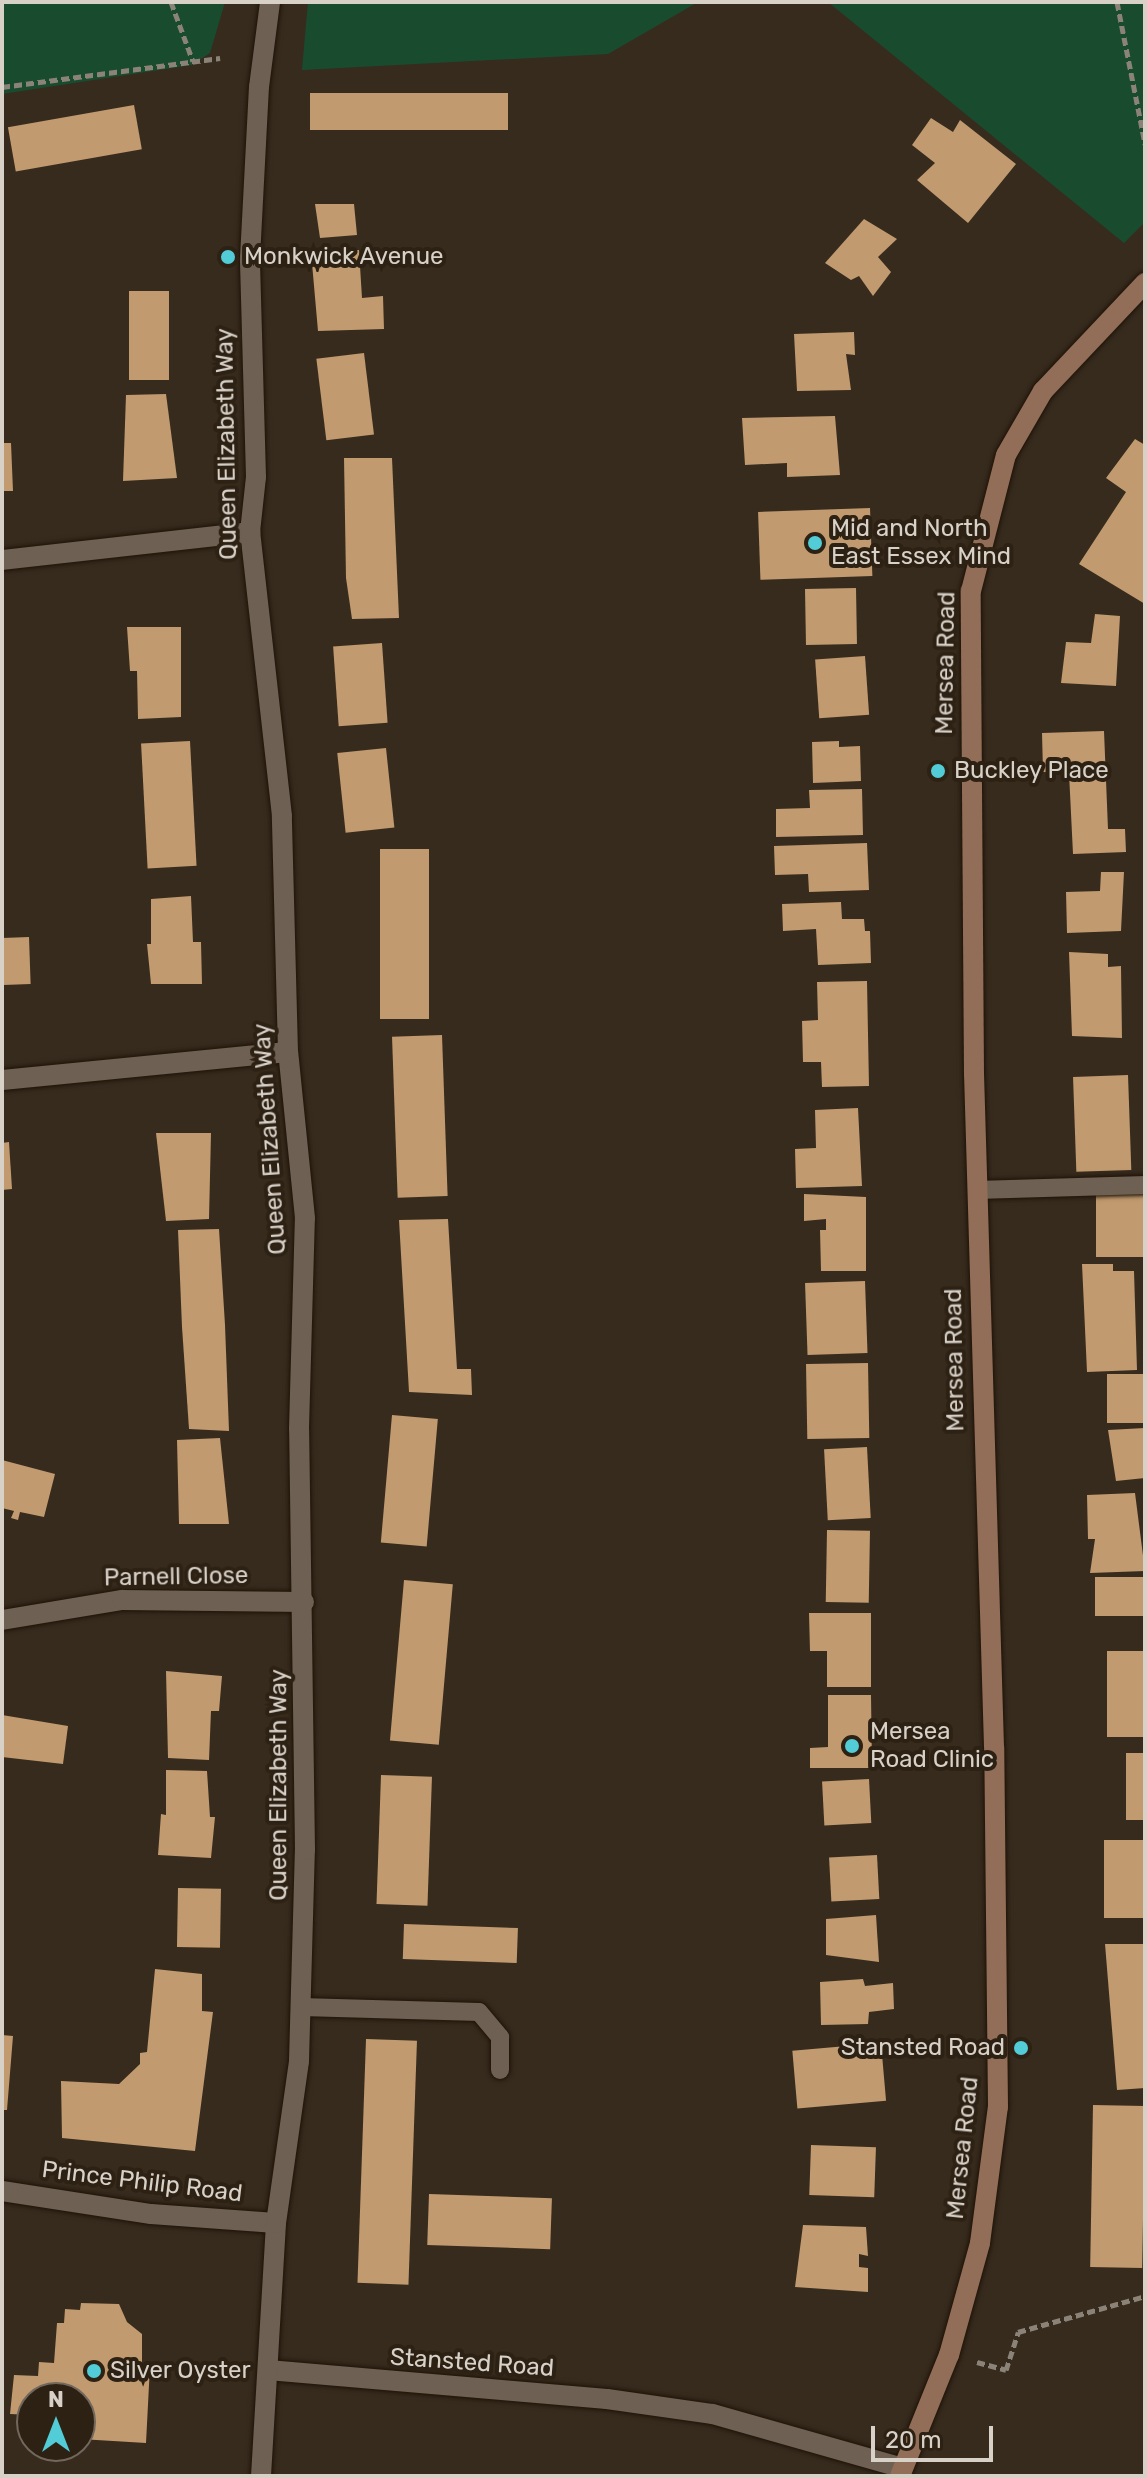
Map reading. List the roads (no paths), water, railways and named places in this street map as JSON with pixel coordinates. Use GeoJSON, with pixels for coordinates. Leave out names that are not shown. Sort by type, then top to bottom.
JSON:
{"type":"FeatureCollection","features":[{"type":"Feature","properties":{"kind":"main road","name":"Mersea Road"},"geometry":{"type":"LineString","coordinates":[[901,2472],[949,2355],[980,2243],[998,2107],[994,1747],[977,1190],[971,591],[1006,455],[1043,391],[1145,283]]}},
{"type":"Feature","properties":{"kind":"street","name":"Queen Elizabeth Way"},"geometry":{"type":"LineString","coordinates":[[261,2476],[276,2223],[299,2061],[304,1602],[299,1429],[305,1218],[288,1052],[282,816],[250,532],[256,477],[252,214],[270,2]]}},
{"type":"Feature","properties":{"kind":"street"},"geometry":{"type":"LineString","coordinates":[[2,560],[75,555],[250,532]]}},
{"type":"Feature","properties":{"kind":"street"},"geometry":{"type":"LineString","coordinates":[[2,1080],[288,1052]]}},
{"type":"Feature","properties":{"kind":"street","name":"Parnell Close"},"geometry":{"type":"LineString","coordinates":[[2,1620],[122,1600],[304,1602]]}},
{"type":"Feature","properties":{"kind":"street","name":"Prince Philip Road"},"geometry":{"type":"LineString","coordinates":[[2,2191],[151,2214],[276,2223]]}},
{"type":"Feature","properties":{"kind":"street","name":"Stansted Road"},"geometry":{"type":"LineString","coordinates":[[268,2370],[607,2399],[713,2414],[901,2472]]}},
{"type":"Feature","properties":{"kind":"lane"},"geometry":{"type":"LineString","coordinates":[[977,1190],[1145,1185]]}},
{"type":"Feature","properties":{"kind":"lane"},"geometry":{"type":"LineString","coordinates":[[301,2007],[479,2012],[500,2037],[500,2070]]}},
{"type":"Feature","properties":{"kind":"place","name":"Monkwick Avenue"},"geometry":{"type":"Point","coordinates":[228,257]}},
{"type":"Feature","properties":{"kind":"place","name":"Mid and North East Essex Mind"},"geometry":{"type":"Point","coordinates":[815,543]}},
{"type":"Feature","properties":{"kind":"place","name":"Buckley Place"},"geometry":{"type":"Point","coordinates":[938,771]}},
{"type":"Feature","properties":{"kind":"place","name":"Mersea Road Clinic"},"geometry":{"type":"Point","coordinates":[852,1746]}},
{"type":"Feature","properties":{"kind":"place","name":"Stansted Road"},"geometry":{"type":"Point","coordinates":[1021,2048]}},
{"type":"Feature","properties":{"kind":"place","name":"Silver Oyster"},"geometry":{"type":"Point","coordinates":[94,2371]}}]}
